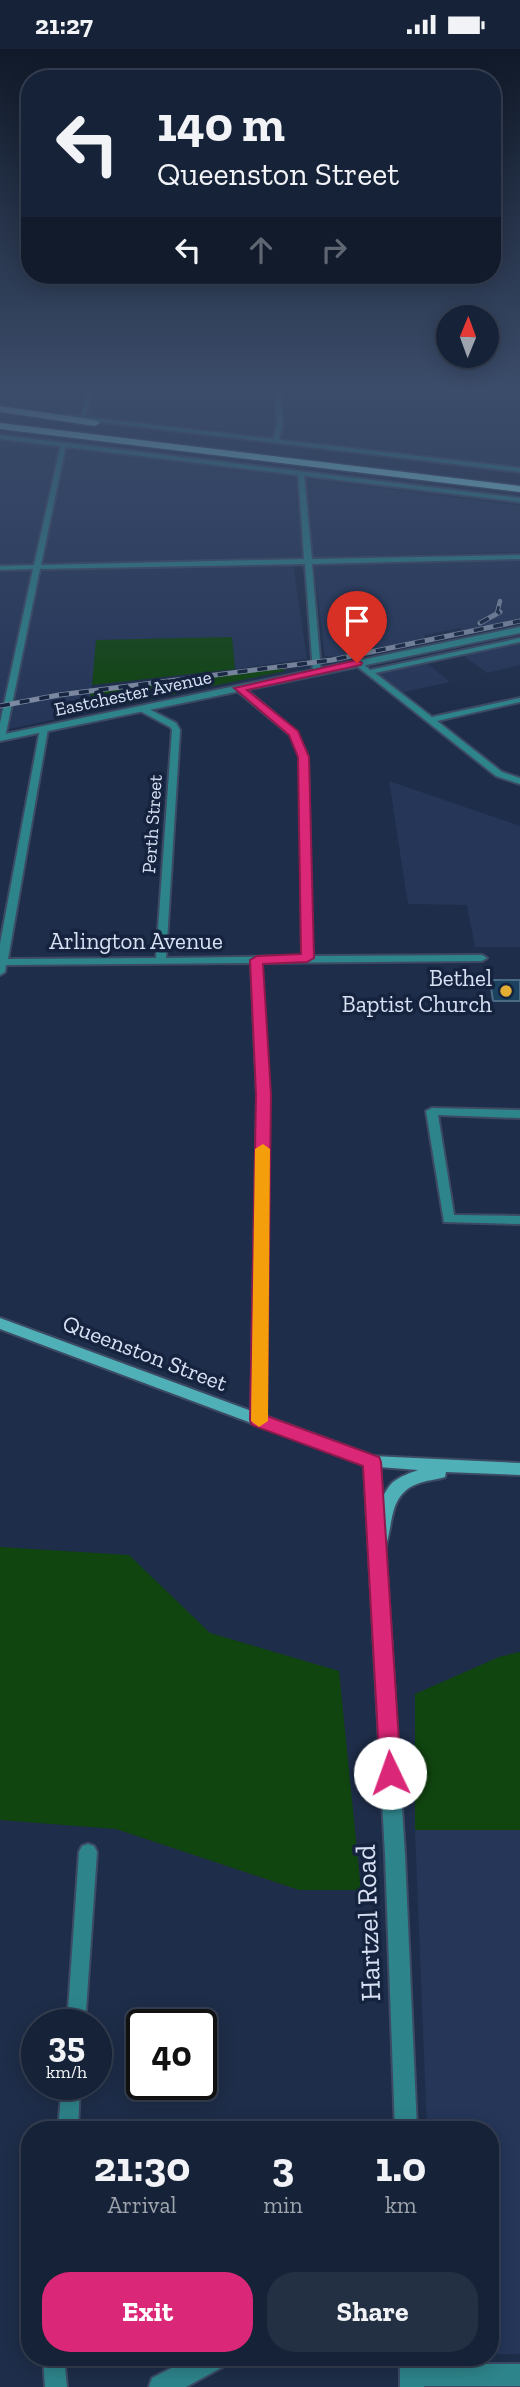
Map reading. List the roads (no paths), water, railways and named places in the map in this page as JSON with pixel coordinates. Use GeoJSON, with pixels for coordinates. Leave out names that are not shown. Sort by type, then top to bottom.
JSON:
{"type":"FeatureCollection","features":[{"type":"Feature","properties":{"kind":"main road","name":"Queenston Street"},"geometry":{"type":"LineString","coordinates":[[0,1323],[372,1462],[520,1469]]}},
{"type":"Feature","properties":{"kind":"main road"},"geometry":{"type":"LineString","coordinates":[[377,1548],[386,1502],[393,1490],[427,1474],[493,1469]]}},
{"type":"Feature","properties":{"kind":"street"},"geometry":{"type":"LineString","coordinates":[[0,738],[52,497]]}},
{"type":"Feature","properties":{"kind":"street"},"geometry":{"type":"LineString","coordinates":[[303,497],[317,671]]}},
{"type":"Feature","properties":{"kind":"street"},"geometry":{"type":"LineString","coordinates":[[0,568],[520,557]]}},
{"type":"Feature","properties":{"kind":"street","name":"Eastchester Avenue"},"geometry":{"type":"LineString","coordinates":[[0,738],[317,671],[519,633]]}},
{"type":"Feature","properties":{"kind":"street","name":"Eastchester Avenue"},"geometry":{"type":"LineString","coordinates":[[370,672],[519,633]]}},
{"type":"Feature","properties":{"kind":"street"},"geometry":{"type":"LineString","coordinates":[[357,663],[499,774],[520,781]]}},
{"type":"Feature","properties":{"kind":"street"},"geometry":{"type":"LineString","coordinates":[[239,688],[294,734],[304,757],[307,958]]}},
{"type":"Feature","properties":{"kind":"street"},"geometry":{"type":"LineString","coordinates":[[431,720],[520,700]]}},
{"type":"Feature","properties":{"kind":"street","name":"Perth Street"},"geometry":{"type":"LineString","coordinates":[[143,709],[173,725],[176,730],[161,960]]}},
{"type":"Feature","properties":{"kind":"street"},"geometry":{"type":"LineString","coordinates":[[0,965],[44,729]]}},
{"type":"Feature","properties":{"kind":"street","name":"Arlington Avenue"},"geometry":{"type":"LineString","coordinates":[[0,965],[161,960],[482,958]]}},
{"type":"Feature","properties":{"kind":"street"},"geometry":{"type":"LineString","coordinates":[[257,960],[263,1095],[258,1420]]}},
{"type":"Feature","properties":{"kind":"street"},"geometry":{"type":"LineString","coordinates":[[520,1114],[432,1111],[448,1219],[520,1220]]}},
{"type":"Feature","properties":{"kind":"street","name":"Hartzel Road"},"geometry":{"type":"LineString","coordinates":[[372,1462],[395,1855],[406,2121]]}},
{"type":"Feature","properties":{"kind":"street"},"geometry":{"type":"LineString","coordinates":[[77,2009],[88,1851]]}},
{"type":"Feature","properties":{"kind":"street"},"geometry":{"type":"LineString","coordinates":[[69,2121],[70,2100]]}},
{"type":"Feature","properties":{"kind":"street"},"geometry":{"type":"LineString","coordinates":[[53,2366],[56,2387]]}},
{"type":"Feature","properties":{"kind":"street"},"geometry":{"type":"LineString","coordinates":[[161,2387],[201,2366]]}},
{"type":"Feature","properties":{"kind":"street"},"geometry":{"type":"LineString","coordinates":[[412,2373],[520,2375]]}},
{"type":"Feature","properties":{"kind":"railway"},"geometry":{"type":"LineString","coordinates":[[497,613],[500,601]]}},
{"type":"Feature","properties":{"kind":"railway"},"geometry":{"type":"LineString","coordinates":[[480,623],[500,612]]}},
{"type":"Feature","properties":{"kind":"railway"},"geometry":{"type":"LineString","coordinates":[[0,706],[59,695],[332,660],[520,621]]}},
{"type":"Feature","properties":{"kind":"place","name":"Bethel Baptist Church"},"geometry":{"type":"Point","coordinates":[506,991]}}]}
